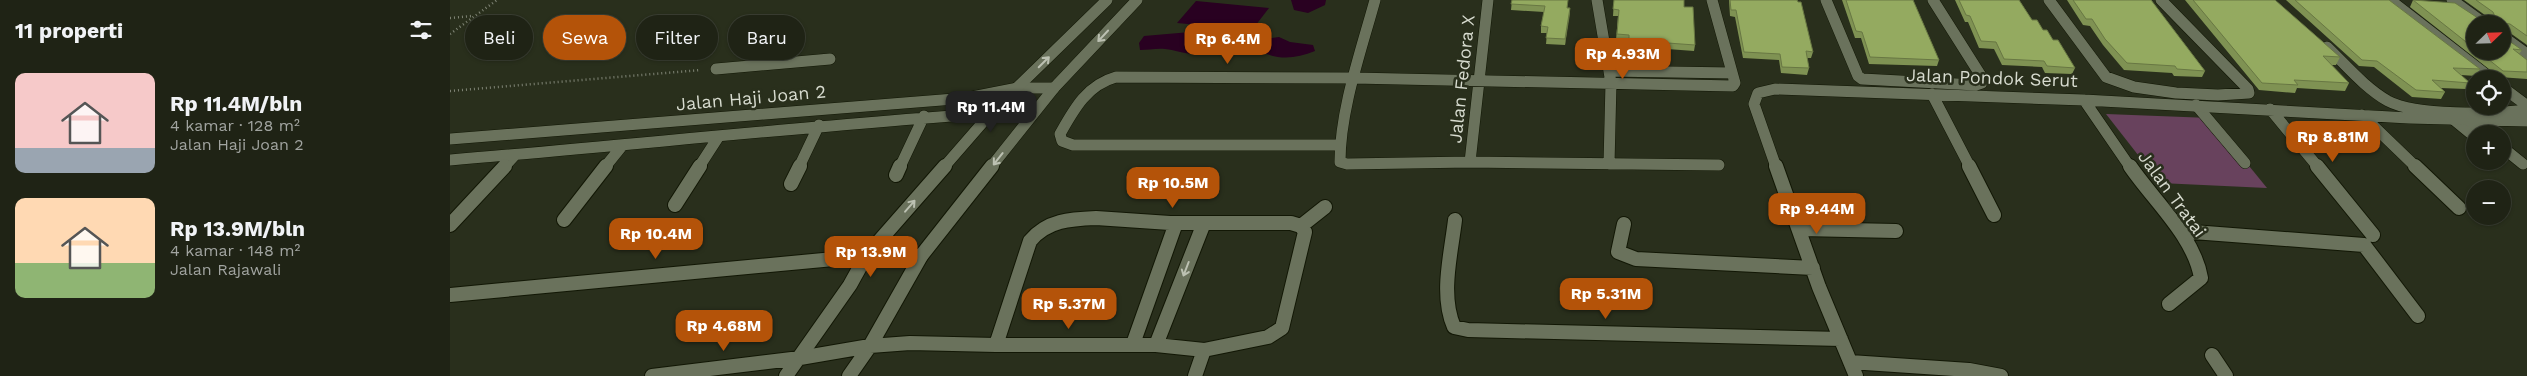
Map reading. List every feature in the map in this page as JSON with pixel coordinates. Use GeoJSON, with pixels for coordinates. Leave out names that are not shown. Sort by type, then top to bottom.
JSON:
{"type":"FeatureCollection","features":[{"type":"Feature","properties":{"kind":"street"},"geometry":{"type":"LineString","coordinates":[[786,376],[850,285],[866,256],[991,113],[1107,0]]}},
{"type":"Feature","properties":{"kind":"street"},"geometry":{"type":"LineString","coordinates":[[849,376],[870,346],[920,256],[1054,88],[1136,0]]}},
{"type":"Feature","properties":{"kind":"street"},"geometry":{"type":"LineString","coordinates":[[1375,0],[1354,78],[1340,145],[1340,162],[1347,164],[1470,162],[1719,165]]}},
{"type":"Feature","properties":{"kind":"street","name":"Jalan Fedora X"},"geometry":{"type":"LineString","coordinates":[[1470,162],[1488,0]]}},
{"type":"Feature","properties":{"kind":"street"},"geometry":{"type":"LineString","coordinates":[[1597,0],[1611,83],[1609,164]]}},
{"type":"Feature","properties":{"kind":"street"},"geometry":{"type":"LineString","coordinates":[[1340,145],[1073,145],[1062,141],[1060,134],[1075,106],[1096,84],[1105,79],[1116,77],[1354,78],[1733,86],[1735,83],[1712,0]]}},
{"type":"Feature","properties":{"kind":"street"},"geometry":{"type":"LineString","coordinates":[[1826,0],[1858,76],[1862,79],[1976,85],[1982,83],[1983,79],[1933,0]]}},
{"type":"Feature","properties":{"kind":"street"},"geometry":{"type":"LineString","coordinates":[[2049,0],[2106,77],[2114,82],[2168,92],[2249,93],[2248,89],[2161,0]]}},
{"type":"Feature","properties":{"kind":"street"},"geometry":{"type":"LineString","coordinates":[[2390,0],[2480,70]]}},
{"type":"Feature","properties":{"kind":"street"},"geometry":{"type":"LineString","coordinates":[[2452,0],[2473,15]]}},
{"type":"Feature","properties":{"kind":"street"},"geometry":{"type":"LineString","coordinates":[[2318,39],[2382,97],[2395,104],[2412,108],[2498,112],[2526,116],[2525,104],[2511,94]]}},
{"type":"Feature","properties":{"kind":"street"},"geometry":{"type":"LineString","coordinates":[[2511,42],[2527,54]]}},
{"type":"Feature","properties":{"kind":"street"},"geometry":{"type":"LineString","coordinates":[[716,69],[830,59]]}},
{"type":"Feature","properties":{"kind":"street"},"geometry":{"type":"LineString","coordinates":[[1608,70],[1732,73]]}},
{"type":"Feature","properties":{"kind":"street","name":"Jalan Haji Joan 2"},"geometry":{"type":"LineString","coordinates":[[450,139],[967,98],[1018,88],[1054,88]]}},
{"type":"Feature","properties":{"kind":"street","name":"Jalan Pondok Serut"},"geometry":{"type":"LineString","coordinates":[[1853,369],[1813,268],[1754,104],[1758,93],[1775,89],[1932,94],[2469,120],[2526,116]]}},
{"type":"Feature","properties":{"kind":"street"},"geometry":{"type":"LineString","coordinates":[[1932,94],[1994,215]]}},
{"type":"Feature","properties":{"kind":"street","name":"Jalan Tratai"},"geometry":{"type":"LineString","coordinates":[[2084,100],[2149,193],[2180,231],[2201,269],[2201,278],[2169,304]]}},
{"type":"Feature","properties":{"kind":"street"},"geometry":{"type":"LineString","coordinates":[[2196,106],[2245,163]]}},
{"type":"Feature","properties":{"kind":"street"},"geometry":{"type":"LineString","coordinates":[[2270,109],[2373,235]]}},
{"type":"Feature","properties":{"kind":"street"},"geometry":{"type":"LineString","coordinates":[[450,160],[622,146],[819,125],[924,116],[991,113]]}},
{"type":"Feature","properties":{"kind":"street"},"geometry":{"type":"LineString","coordinates":[[2362,115],[2459,208]]}},
{"type":"Feature","properties":{"kind":"street"},"geometry":{"type":"LineString","coordinates":[[896,175],[924,116]]}},
{"type":"Feature","properties":{"kind":"street"},"geometry":{"type":"LineString","coordinates":[[2453,119],[2466,130]]}},
{"type":"Feature","properties":{"kind":"street"},"geometry":{"type":"LineString","coordinates":[[2469,120],[2475,125]]}},
{"type":"Feature","properties":{"kind":"street"},"geometry":{"type":"LineString","coordinates":[[792,184],[819,125]]}},
{"type":"Feature","properties":{"kind":"street"},"geometry":{"type":"LineString","coordinates":[[675,205],[718,136]]}},
{"type":"Feature","properties":{"kind":"street"},"geometry":{"type":"LineString","coordinates":[[564,220],[622,146]]}},
{"type":"Feature","properties":{"kind":"street"},"geometry":{"type":"LineString","coordinates":[[2511,154],[2523,164]]}},
{"type":"Feature","properties":{"kind":"street"},"geometry":{"type":"LineString","coordinates":[[450,225],[515,155]]}},
{"type":"Feature","properties":{"kind":"street"},"geometry":{"type":"LineString","coordinates":[[1301,226],[1325,207]]}},
{"type":"Feature","properties":{"kind":"street"},"geometry":{"type":"LineString","coordinates":[[652,376],[800,358],[870,346],[910,343],[996,345],[1133,344],[1204,350],[1268,337],[1282,328],[1305,232],[1301,226],[1291,223],[1176,223],[1081,219],[1061,221],[1046,226],[1036,233],[1030,241],[996,345]]}},
{"type":"Feature","properties":{"kind":"street"},"geometry":{"type":"LineString","coordinates":[[1456,220],[1447,303],[1449,320],[1454,327],[1468,330],[1596,334],[1841,339]]}},
{"type":"Feature","properties":{"kind":"street"},"geometry":{"type":"LineString","coordinates":[[1133,344],[1176,223]]}},
{"type":"Feature","properties":{"kind":"street"},"geometry":{"type":"LineString","coordinates":[[1156,345],[1204,223]]}},
{"type":"Feature","properties":{"kind":"street"},"geometry":{"type":"LineString","coordinates":[[1624,224],[1618,252],[1636,259],[1813,268]]}},
{"type":"Feature","properties":{"kind":"street"},"geometry":{"type":"LineString","coordinates":[[1800,229],[1896,231]]}},
{"type":"Feature","properties":{"kind":"street"},"geometry":{"type":"LineString","coordinates":[[2180,231],[2364,244],[2418,316]]}},
{"type":"Feature","properties":{"kind":"street"},"geometry":{"type":"LineString","coordinates":[[450,295],[866,256],[920,256]]}},
{"type":"Feature","properties":{"kind":"street"},"geometry":{"type":"LineString","coordinates":[[1195,376],[1204,350]]}},
{"type":"Feature","properties":{"kind":"street"},"geometry":{"type":"LineString","coordinates":[[2212,355],[2226,376]]}},
{"type":"Feature","properties":{"kind":"street"},"geometry":{"type":"LineString","coordinates":[[1853,369],[1969,370],[2001,376]]}},
{"type":"Feature","properties":{"kind":"path"},"geometry":{"type":"LineString","coordinates":[[474,15],[497,0]]}},
{"type":"Feature","properties":{"kind":"path"},"geometry":{"type":"LineString","coordinates":[[450,18],[465,17]]}},
{"type":"Feature","properties":{"kind":"path"},"geometry":{"type":"LineString","coordinates":[[450,34],[465,22]]}},
{"type":"Feature","properties":{"kind":"path"},"geometry":{"type":"LineString","coordinates":[[450,91],[716,69]]}},
{"type":"Feature","properties":{"kind":"shaded area"},"geometry":{"type":"Polygon","coordinates":[[[1291,0],[1326,0],[1325,5],[1308,13],[1294,10],[1291,0]]]}},
{"type":"Feature","properties":{"kind":"shaded area"},"geometry":{"type":"Polygon","coordinates":[[[1196,1],[1269,8],[1252,30],[1177,23],[1196,1]]]}},
{"type":"Feature","properties":{"kind":"shaded area"},"geometry":{"type":"Polygon","coordinates":[[[1202,31],[1212,38],[1216,49],[1204,54],[1191,54],[1162,49],[1140,50],[1139,43],[1144,36],[1202,31]]]}},
{"type":"Feature","properties":{"kind":"shaded area"},"geometry":{"type":"Polygon","coordinates":[[[1279,37],[1290,42],[1313,45],[1315,51],[1299,56],[1276,57],[1254,48],[1263,39],[1279,37]]]}},
{"type":"Feature","properties":{"kind":"shaded area"},"geometry":{"type":"Polygon","coordinates":[[[2106,114],[2210,118],[2267,188],[2160,183],[2106,114]]]}},
{"type":"Feature","properties":{"kind":"building"},"geometry":{"type":"Polygon","coordinates":[[[1512,0],[1568,0],[1567,8],[1570,8],[1565,39],[1546,38],[1548,27],[1541,26],[1545,6],[1511,4],[1512,0]]]}},
{"type":"Feature","properties":{"kind":"building"},"geometry":{"type":"Polygon","coordinates":[[[1614,0],[1684,0],[1684,7],[1693,7],[1695,45],[1654,42],[1654,46],[1629,44],[1629,35],[1617,34],[1619,10],[1613,9],[1614,0]]]}},
{"type":"Feature","properties":{"kind":"building"},"geometry":{"type":"Polygon","coordinates":[[[1730,0],[1797,0],[1801,2],[1813,52],[1806,51],[1809,68],[1782,67],[1780,54],[1744,52],[1736,10],[1731,10],[1730,0]]]}},
{"type":"Feature","properties":{"kind":"building"},"geometry":{"type":"Polygon","coordinates":[[[1846,0],[1913,0],[1939,60],[1870,57],[1862,32],[1856,31],[1846,0]]]}},
{"type":"Feature","properties":{"kind":"building"},"geometry":{"type":"Polygon","coordinates":[[[1959,0],[2019,0],[2032,20],[2037,20],[2043,30],[2047,30],[2053,40],[2058,40],[2075,68],[2047,66],[2044,61],[2004,59],[1996,42],[1981,41],[1970,16],[1966,15],[1959,0]]]}},
{"type":"Feature","properties":{"kind":"building"},"geometry":{"type":"Polygon","coordinates":[[[2073,0],[2151,0],[2205,71],[2177,69],[2175,66],[2127,63],[2105,39],[2092,19],[2086,19],[2073,0]]]}},
{"type":"Feature","properties":{"kind":"building"},"geometry":{"type":"Polygon","coordinates":[[[2193,0],[2275,0],[2340,57],[2323,56],[2349,83],[2294,80],[2298,85],[2262,83],[2193,0]]]}},
{"type":"Feature","properties":{"kind":"building"},"geometry":{"type":"Polygon","coordinates":[[[2295,0],[2389,0],[2480,69],[2453,68],[2466,79],[2466,83],[2432,80],[2445,92],[2416,90],[2377,61],[2362,60],[2295,0]]]}},
{"type":"Feature","properties":{"kind":"building"},"geometry":{"type":"Polygon","coordinates":[[[2413,0],[2455,3],[2473,15],[2466,15],[2466,42],[2413,0]]]}},
{"type":"Feature","properties":{"kind":"building"},"geometry":{"type":"Polygon","coordinates":[[[2476,0],[2527,0],[2527,36],[2511,25],[2511,15],[2494,15],[2493,12],[2476,0]]]}},
{"type":"Feature","properties":{"kind":"building"},"geometry":{"type":"Polygon","coordinates":[[[2511,42],[2522,50],[2513,49],[2527,60],[2527,72],[2502,70],[2489,60],[2511,60],[2511,42]]]}}]}
